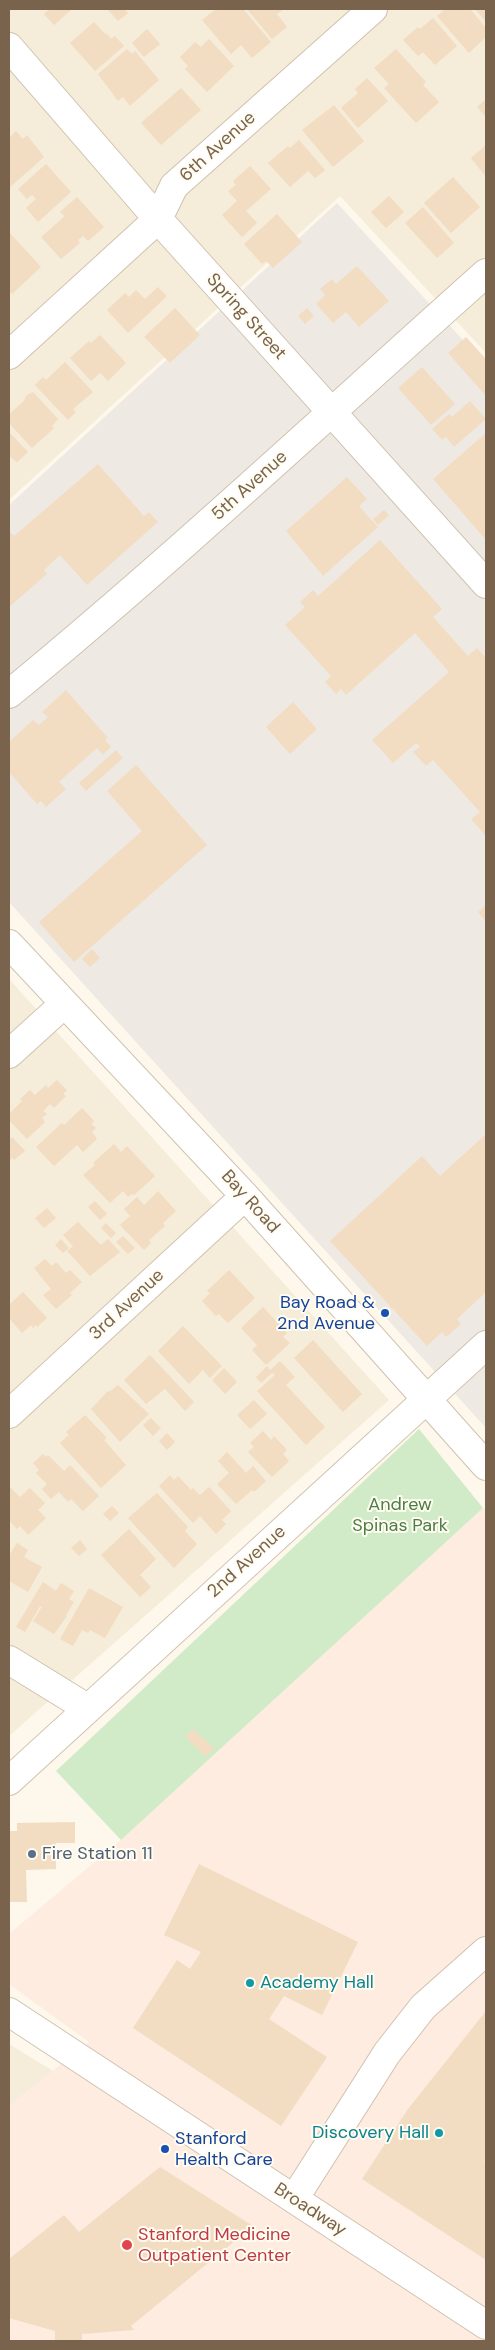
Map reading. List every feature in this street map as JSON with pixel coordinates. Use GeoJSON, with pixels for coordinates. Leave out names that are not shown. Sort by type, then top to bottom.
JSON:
{"type":"FeatureCollection","features":[{"type":"Feature","properties":{"kind":"street","name":"6th Avenue"},"geometry":{"type":"LineString","coordinates":[[9,355],[158,219],[174,186],[373,9]]}},
{"type":"Feature","properties":{"kind":"street","name":"Spring Street"},"geometry":{"type":"LineString","coordinates":[[9,48],[158,219],[486,584]]}},
{"type":"Feature","properties":{"kind":"street","name":"5th Avenue"},"geometry":{"type":"LineString","coordinates":[[9,694],[104,615],[486,273]]}},
{"type":"Feature","properties":{"kind":"street","name":"Bay Road"},"geometry":{"type":"LineString","coordinates":[[9,944],[245,1196],[486,1466]]}},
{"type":"Feature","properties":{"kind":"street"},"geometry":{"type":"LineString","coordinates":[[9,1054],[64,1004]]}},
{"type":"Feature","properties":{"kind":"street","name":"3rd Avenue"},"geometry":{"type":"LineString","coordinates":[[9,1414],[245,1196]]}},
{"type":"Feature","properties":{"kind":"street","name":"2nd Avenue"},"geometry":{"type":"LineString","coordinates":[[9,1781],[486,1345]]}},
{"type":"Feature","properties":{"kind":"street"},"geometry":{"type":"LineString","coordinates":[[9,1660],[87,1708]]}},
{"type":"Feature","properties":{"kind":"street"},"geometry":{"type":"LineString","coordinates":[[294,2199],[387,2053],[424,2007],[486,1951]]}},
{"type":"Feature","properties":{"kind":"street","name":"Broadway"},"geometry":{"type":"LineString","coordinates":[[9,2012],[486,2325]]}},
{"type":"Feature","properties":{"kind":"shaded area"},"geometry":{"type":"Polygon","coordinates":[[[9,9],[486,9],[486,353],[340,196],[9,500],[9,9]]]}},
{"type":"Feature","properties":{"kind":"shaded area"},"geometry":{"type":"Polygon","coordinates":[[[337,203],[486,365],[486,1428],[9,902],[9,505],[337,203]]]}},
{"type":"Feature","properties":{"kind":"shaded area"},"geometry":{"type":"Polygon","coordinates":[[[9,979],[389,1400],[9,1736],[9,979]]]}},
{"type":"Feature","properties":{"kind":"shaded area"},"geometry":{"type":"Polygon","coordinates":[[[483,1508],[486,1510],[486,2341],[9,2341],[9,2106],[89,2042],[9,1984],[9,1934],[121,1840],[483,1508]]]}},
{"type":"Feature","properties":{"kind":"shaded area"},"geometry":{"type":"Polygon","coordinates":[[[9,2044],[53,2071],[9,2106],[9,2044]]]}},
{"type":"Feature","properties":{"kind":"green space","name":"Andrew Spinas Park"},"geometry":{"type":"Polygon","coordinates":[[[419,1429],[483,1508],[121,1840],[56,1771],[419,1429]]]}},
{"type":"Feature","properties":{"kind":"building"},"geometry":{"type":"Polygon","coordinates":[[[50,9],[72,9],[54,25],[44,14],[50,9]]]}},
{"type":"Feature","properties":{"kind":"building"},"geometry":{"type":"Polygon","coordinates":[[[107,9],[124,9],[128,13],[118,21],[107,9]]]}},
{"type":"Feature","properties":{"kind":"building"},"geometry":{"type":"Polygon","coordinates":[[[216,9],[243,9],[271,42],[252,58],[241,45],[231,54],[202,20],[216,9]]]}},
{"type":"Feature","properties":{"kind":"building"},"geometry":{"type":"Polygon","coordinates":[[[247,9],[284,9],[277,14],[287,27],[272,39],[247,9]]]}},
{"type":"Feature","properties":{"kind":"building"},"geometry":{"type":"Polygon","coordinates":[[[445,9],[470,9],[486,28],[486,37],[469,53],[437,16],[445,9]]]}},
{"type":"Feature","properties":{"kind":"building"},"geometry":{"type":"Polygon","coordinates":[[[475,9],[486,9],[486,22],[475,9]]]}},
{"type":"Feature","properties":{"kind":"building"},"geometry":{"type":"Polygon","coordinates":[[[433,18],[457,46],[435,65],[423,52],[418,56],[403,40],[418,27],[420,29],[433,18]]]}},
{"type":"Feature","properties":{"kind":"building"},"geometry":{"type":"Polygon","coordinates":[[[94,22],[111,39],[115,36],[124,46],[95,71],[70,43],[94,22]]]}},
{"type":"Feature","properties":{"kind":"building"},"geometry":{"type":"Polygon","coordinates":[[[147,29],[160,44],[144,57],[132,43],[147,29]]]}},
{"type":"Feature","properties":{"kind":"building"},"geometry":{"type":"Polygon","coordinates":[[[209,39],[234,66],[207,92],[185,69],[188,66],[180,57],[195,42],[201,47],[209,39]]]}},
{"type":"Feature","properties":{"kind":"building"},"geometry":{"type":"Polygon","coordinates":[[[127,49],[132,54],[135,51],[159,80],[130,106],[123,97],[118,101],[98,74],[127,49]]]}},
{"type":"Feature","properties":{"kind":"building"},"geometry":{"type":"Polygon","coordinates":[[[396,49],[426,82],[423,85],[439,102],[416,123],[384,88],[389,84],[374,68],[396,49]]]}},
{"type":"Feature","properties":{"kind":"building"},"geometry":{"type":"Polygon","coordinates":[[[367,78],[388,101],[358,128],[341,108],[358,93],[355,89],[367,78]]]}},
{"type":"Feature","properties":{"kind":"building"},"geometry":{"type":"Polygon","coordinates":[[[181,88],[201,110],[161,145],[141,123],[181,88]]]}},
{"type":"Feature","properties":{"kind":"building"},"geometry":{"type":"Polygon","coordinates":[[[486,99],[486,117],[477,107],[486,99]]]}},
{"type":"Feature","properties":{"kind":"building"},"geometry":{"type":"Polygon","coordinates":[[[334,105],[364,141],[333,167],[302,130],[334,105]]]}},
{"type":"Feature","properties":{"kind":"building"},"geometry":{"type":"Polygon","coordinates":[[[16,131],[23,139],[27,135],[44,157],[9,188],[9,138],[16,131]]]}},
{"type":"Feature","properties":{"kind":"building"},"geometry":{"type":"Polygon","coordinates":[[[299,140],[325,170],[315,178],[308,171],[290,187],[268,163],[288,146],[290,148],[299,140]]]}},
{"type":"Feature","properties":{"kind":"building"},"geometry":{"type":"Polygon","coordinates":[[[486,145],[486,177],[471,158],[486,145]]]}},
{"type":"Feature","properties":{"kind":"building"},"geometry":{"type":"Polygon","coordinates":[[[46,164],[71,192],[38,222],[26,208],[36,199],[32,195],[27,199],[18,189],[46,164]]]}},
{"type":"Feature","properties":{"kind":"building"},"geometry":{"type":"Polygon","coordinates":[[[250,166],[271,189],[246,211],[257,223],[242,237],[222,215],[237,201],[228,191],[236,185],[233,181],[250,166]]]}},
{"type":"Feature","properties":{"kind":"building"},"geometry":{"type":"Polygon","coordinates":[[[453,177],[480,207],[451,233],[424,203],[453,177]]]}},
{"type":"Feature","properties":{"kind":"building"},"geometry":{"type":"Polygon","coordinates":[[[389,196],[404,212],[386,228],[371,212],[389,196]]]}},
{"type":"Feature","properties":{"kind":"building"},"geometry":{"type":"Polygon","coordinates":[[[77,197],[104,227],[88,241],[83,236],[78,240],[80,243],[61,259],[41,237],[65,216],[60,212],[77,197]]]}},
{"type":"Feature","properties":{"kind":"building"},"geometry":{"type":"Polygon","coordinates":[[[423,207],[454,243],[437,258],[405,223],[423,207]]]}},
{"type":"Feature","properties":{"kind":"building"},"geometry":{"type":"Polygon","coordinates":[[[277,214],[302,242],[273,268],[266,261],[262,264],[244,244],[277,214]]]}},
{"type":"Feature","properties":{"kind":"building"},"geometry":{"type":"Polygon","coordinates":[[[9,232],[41,267],[12,294],[9,291],[9,232]]]}},
{"type":"Feature","properties":{"kind":"building"},"geometry":{"type":"Polygon","coordinates":[[[357,266],[389,301],[359,327],[346,312],[333,323],[316,304],[325,295],[320,289],[332,279],[336,284],[357,266]]]}},
{"type":"Feature","properties":{"kind":"building"},"geometry":{"type":"Polygon","coordinates":[[[158,287],[167,296],[128,333],[107,310],[125,293],[129,297],[136,290],[145,299],[158,287]]]}},
{"type":"Feature","properties":{"kind":"building"},"geometry":{"type":"Polygon","coordinates":[[[175,308],[200,335],[170,363],[144,337],[175,308]]]}},
{"type":"Feature","properties":{"kind":"building"},"geometry":{"type":"Polygon","coordinates":[[[307,308],[314,316],[305,324],[298,316],[307,308]]]}},
{"type":"Feature","properties":{"kind":"building"},"geometry":{"type":"Polygon","coordinates":[[[100,335],[126,363],[108,381],[100,373],[91,381],[70,358],[89,341],[91,343],[100,335]]]}},
{"type":"Feature","properties":{"kind":"building"},"geometry":{"type":"Polygon","coordinates":[[[466,337],[486,359],[486,396],[448,353],[466,337]]]}},
{"type":"Feature","properties":{"kind":"building"},"geometry":{"type":"Polygon","coordinates":[[[65,362],[93,392],[73,409],[76,412],[68,420],[35,385],[43,377],[46,380],[65,362]]]}},
{"type":"Feature","properties":{"kind":"building"},"geometry":{"type":"Polygon","coordinates":[[[422,367],[455,404],[431,425],[398,388],[422,367]]]}},
{"type":"Feature","properties":{"kind":"building"},"geometry":{"type":"Polygon","coordinates":[[[33,392],[58,419],[52,426],[54,428],[32,448],[9,423],[9,414],[23,402],[27,395],[33,392]]]}},
{"type":"Feature","properties":{"kind":"building"},"geometry":{"type":"Polygon","coordinates":[[[470,401],[486,419],[454,447],[446,437],[442,440],[432,429],[449,414],[452,417],[470,401]]]}},
{"type":"Feature","properties":{"kind":"building"},"geometry":{"type":"Polygon","coordinates":[[[9,432],[28,452],[17,462],[9,456],[9,432]]]}},
{"type":"Feature","properties":{"kind":"building"},"geometry":{"type":"Polygon","coordinates":[[[486,433],[486,540],[433,479],[486,433]]]}},
{"type":"Feature","properties":{"kind":"building"},"geometry":{"type":"Polygon","coordinates":[[[98,464],[144,516],[149,512],[158,522],[87,585],[60,555],[44,570],[47,574],[9,607],[9,531],[14,536],[98,464]]]}},
{"type":"Feature","properties":{"kind":"building"},"geometry":{"type":"Polygon","coordinates":[[[347,477],[367,499],[359,506],[378,527],[323,576],[286,531],[347,477]]]}},
{"type":"Feature","properties":{"kind":"building"},"geometry":{"type":"Polygon","coordinates":[[[384,510],[389,515],[378,525],[373,519],[384,510]]]}},
{"type":"Feature","properties":{"kind":"building"},"geometry":{"type":"Polygon","coordinates":[[[380,540],[442,609],[433,617],[468,656],[477,648],[486,658],[485,835],[471,819],[480,812],[433,760],[426,766],[413,752],[420,747],[416,743],[393,763],[372,740],[449,672],[415,633],[346,695],[341,689],[336,694],[325,682],[331,676],[285,625],[305,607],[300,602],[313,590],[318,596],[380,540]]]}},
{"type":"Feature","properties":{"kind":"building"},"geometry":{"type":"Polygon","coordinates":[[[66,690],[108,738],[105,740],[111,747],[103,755],[97,748],[59,782],[66,789],[46,807],[41,801],[37,804],[9,772],[9,742],[33,720],[39,725],[48,717],[42,712],[66,690]]]}},
{"type":"Feature","properties":{"kind":"building"},"geometry":{"type":"Polygon","coordinates":[[[293,702],[317,729],[290,754],[266,727],[293,702]]]}},
{"type":"Feature","properties":{"kind":"building"},"geometry":{"type":"Polygon","coordinates":[[[116,750],[123,758],[86,791],[79,783],[116,750]]]}},
{"type":"Feature","properties":{"kind":"building"},"geometry":{"type":"Polygon","coordinates":[[[136,765],[207,845],[74,962],[39,922],[142,831],[107,791],[136,765]]]}},
{"type":"Feature","properties":{"kind":"building"},"geometry":{"type":"Polygon","coordinates":[[[486,905],[486,922],[478,912],[486,905]]]}},
{"type":"Feature","properties":{"kind":"building"},"geometry":{"type":"Polygon","coordinates":[[[92,949],[100,958],[90,967],[82,959],[92,949]]]}},
{"type":"Feature","properties":{"kind":"building"},"geometry":{"type":"Polygon","coordinates":[[[57,1080],[67,1090],[63,1094],[66,1096],[54,1108],[50,1104],[43,1111],[47,1114],[42,1118],[45,1122],[27,1139],[9,1120],[9,1114],[22,1101],[20,1099],[30,1090],[35,1095],[46,1085],[48,1088],[57,1080]]]}},
{"type":"Feature","properties":{"kind":"building"},"geometry":{"type":"Polygon","coordinates":[[[82,1108],[94,1121],[91,1124],[96,1128],[92,1132],[97,1139],[83,1152],[77,1145],[54,1166],[36,1147],[82,1108]]]}},
{"type":"Feature","properties":{"kind":"building"},"geometry":{"type":"Polygon","coordinates":[[[486,1134],[486,1292],[457,1319],[461,1324],[446,1337],[442,1332],[427,1346],[330,1241],[422,1156],[440,1176],[486,1134]]]}},
{"type":"Feature","properties":{"kind":"building"},"geometry":{"type":"Polygon","coordinates":[[[12,1137],[25,1151],[14,1160],[12,1158],[9,1161],[9,1141],[12,1137]]]}},
{"type":"Feature","properties":{"kind":"building"},"geometry":{"type":"Polygon","coordinates":[[[114,1144],[121,1152],[127,1146],[155,1176],[134,1195],[132,1194],[128,1197],[123,1191],[110,1203],[83,1175],[114,1144]]]}},
{"type":"Feature","properties":{"kind":"building"},"geometry":{"type":"Polygon","coordinates":[[[158,1191],[176,1211],[163,1223],[165,1226],[149,1240],[151,1243],[144,1250],[120,1225],[130,1216],[124,1209],[137,1197],[144,1205],[158,1191]]]}},
{"type":"Feature","properties":{"kind":"building"},"geometry":{"type":"Polygon","coordinates":[[[95,1201],[107,1214],[100,1220],[88,1207],[95,1201]]]}},
{"type":"Feature","properties":{"kind":"building"},"geometry":{"type":"Polygon","coordinates":[[[47,1208],[56,1218],[44,1228],[35,1218],[47,1208]]]}},
{"type":"Feature","properties":{"kind":"building"},"geometry":{"type":"Polygon","coordinates":[[[78,1222],[101,1245],[108,1239],[120,1252],[90,1276],[67,1251],[73,1246],[63,1235],[78,1222]]]}},
{"type":"Feature","properties":{"kind":"building"},"geometry":{"type":"Polygon","coordinates":[[[106,1223],[116,1233],[111,1238],[101,1228],[106,1223]]]}},
{"type":"Feature","properties":{"kind":"building"},"geometry":{"type":"Polygon","coordinates":[[[123,1236],[135,1248],[128,1254],[116,1242],[123,1236]]]}},
{"type":"Feature","properties":{"kind":"building"},"geometry":{"type":"Polygon","coordinates":[[[61,1239],[69,1248],[63,1253],[55,1245],[61,1239]]]}},
{"type":"Feature","properties":{"kind":"building"},"geometry":{"type":"Polygon","coordinates":[[[45,1259],[52,1266],[56,1262],[66,1273],[70,1270],[82,1282],[70,1293],[72,1295],[56,1309],[43,1295],[51,1289],[34,1268],[45,1259]]]}},
{"type":"Feature","properties":{"kind":"building"},"geometry":{"type":"Polygon","coordinates":[[[229,1270],[255,1298],[228,1323],[219,1314],[216,1316],[202,1301],[210,1293],[207,1291],[229,1270]]]}},
{"type":"Feature","properties":{"kind":"building"},"geometry":{"type":"Polygon","coordinates":[[[23,1292],[47,1318],[37,1327],[36,1325],[33,1328],[31,1325],[22,1333],[9,1318],[9,1305],[23,1292]]]}},
{"type":"Feature","properties":{"kind":"building"},"geometry":{"type":"Polygon","coordinates":[[[263,1307],[287,1333],[283,1337],[290,1343],[266,1365],[252,1350],[257,1345],[241,1328],[263,1307]]]}},
{"type":"Feature","properties":{"kind":"building"},"geometry":{"type":"Polygon","coordinates":[[[183,1326],[222,1366],[210,1378],[203,1370],[189,1384],[158,1351],[183,1326]]]}},
{"type":"Feature","properties":{"kind":"building"},"geometry":{"type":"Polygon","coordinates":[[[313,1340],[362,1394],[343,1412],[294,1358],[313,1340]]]}},
{"type":"Feature","properties":{"kind":"building"},"geometry":{"type":"Polygon","coordinates":[[[150,1355],[194,1402],[185,1411],[165,1389],[146,1404],[124,1380],[150,1355]]]}},
{"type":"Feature","properties":{"kind":"building"},"geometry":{"type":"Polygon","coordinates":[[[280,1361],[295,1377],[286,1385],[325,1427],[306,1445],[257,1391],[275,1375],[272,1373],[261,1383],[256,1377],[267,1366],[270,1370],[280,1361]]]}},
{"type":"Feature","properties":{"kind":"building"},"geometry":{"type":"Polygon","coordinates":[[[224,1368],[237,1382],[225,1394],[212,1380],[224,1368]]]}},
{"type":"Feature","properties":{"kind":"building"},"geometry":{"type":"Polygon","coordinates":[[[118,1385],[149,1414],[120,1442],[91,1409],[108,1391],[118,1385]]]}},
{"type":"Feature","properties":{"kind":"building"},"geometry":{"type":"Polygon","coordinates":[[[254,1400],[267,1414],[250,1429],[237,1415],[254,1400]]]}},
{"type":"Feature","properties":{"kind":"building"},"geometry":{"type":"Polygon","coordinates":[[[85,1415],[107,1438],[104,1440],[126,1465],[101,1488],[60,1443],[69,1435],[66,1432],[85,1415]]]}},
{"type":"Feature","properties":{"kind":"building"},"geometry":{"type":"Polygon","coordinates":[[[151,1418],[161,1428],[153,1436],[143,1425],[151,1418]]]}},
{"type":"Feature","properties":{"kind":"building"},"geometry":{"type":"Polygon","coordinates":[[[263,1431],[271,1440],[274,1436],[287,1450],[283,1454],[289,1461],[272,1477],[248,1452],[254,1447],[250,1443],[263,1431]]]}},
{"type":"Feature","properties":{"kind":"building"},"geometry":{"type":"Polygon","coordinates":[[[167,1433],[175,1442],[167,1450],[159,1441],[167,1433]]]}},
{"type":"Feature","properties":{"kind":"building"},"geometry":{"type":"Polygon","coordinates":[[[227,1452],[246,1473],[253,1466],[266,1481],[236,1504],[217,1484],[229,1473],[218,1461],[227,1452]]]}},
{"type":"Feature","properties":{"kind":"building"},"geometry":{"type":"Polygon","coordinates":[[[43,1454],[46,1457],[48,1455],[64,1471],[70,1465],[99,1496],[83,1511],[71,1499],[68,1502],[59,1492],[51,1499],[42,1489],[47,1484],[36,1473],[39,1470],[33,1463],[43,1454]]]}},
{"type":"Feature","properties":{"kind":"building"},"geometry":{"type":"Polygon","coordinates":[[[170,1475],[174,1480],[178,1476],[191,1490],[193,1488],[200,1495],[209,1487],[231,1511],[222,1520],[226,1524],[216,1534],[200,1516],[193,1523],[159,1486],[170,1475]]]}},
{"type":"Feature","properties":{"kind":"building"},"geometry":{"type":"Polygon","coordinates":[[[9,1486],[20,1497],[30,1488],[45,1503],[38,1510],[46,1518],[28,1535],[20,1526],[17,1529],[9,1520],[9,1486]]]}},
{"type":"Feature","properties":{"kind":"building"},"geometry":{"type":"Polygon","coordinates":[[[157,1493],[188,1527],[185,1531],[197,1544],[174,1568],[128,1518],[157,1493]]]}},
{"type":"Feature","properties":{"kind":"building"},"geometry":{"type":"Polygon","coordinates":[[[112,1506],[119,1513],[110,1521],[103,1514],[112,1506]]]}},
{"type":"Feature","properties":{"kind":"building"},"geometry":{"type":"Polygon","coordinates":[[[129,1529],[156,1559],[140,1575],[151,1587],[140,1597],[101,1555],[129,1529]]]}},
{"type":"Feature","properties":{"kind":"building"},"geometry":{"type":"Polygon","coordinates":[[[80,1540],[87,1549],[79,1556],[71,1548],[80,1540]]]}},
{"type":"Feature","properties":{"kind":"building"},"geometry":{"type":"Polygon","coordinates":[[[17,1543],[28,1550],[24,1557],[42,1567],[28,1592],[9,1581],[9,1553],[17,1543]]]}},
{"type":"Feature","properties":{"kind":"building"},"geometry":{"type":"Polygon","coordinates":[[[43,1582],[56,1591],[61,1583],[74,1591],[69,1599],[74,1602],[54,1634],[33,1621],[42,1607],[40,1606],[25,1632],[16,1627],[43,1582]]]}},
{"type":"Feature","properties":{"kind":"building"},"geometry":{"type":"Polygon","coordinates":[[[89,1588],[123,1607],[105,1638],[90,1630],[88,1633],[82,1630],[73,1646],[60,1639],[89,1588]]]}},
{"type":"Feature","properties":{"kind":"building"},"geometry":{"type":"Polygon","coordinates":[[[193,1729],[214,1748],[206,1757],[185,1737],[193,1729]]]}},
{"type":"Feature","properties":{"kind":"building","name":"Fire Station 11"},"geometry":{"type":"Polygon","coordinates":[[[75,1822],[75,1843],[56,1843],[56,1869],[26,1870],[27,1902],[9,1902],[9,1831],[17,1831],[17,1823],[75,1822]]]}},
{"type":"Feature","properties":{"kind":"building","name":"Academy Hall"},"geometry":{"type":"Polygon","coordinates":[[[199,1864],[358,1942],[322,2015],[284,1996],[269,2019],[327,2057],[281,2126],[133,2028],[177,1960],[190,1969],[201,1952],[164,1935],[199,1864]]]}},
{"type":"Feature","properties":{"kind":"building","name":"Discovery Hall"},"geometry":{"type":"Polygon","coordinates":[[[486,2011],[486,2158],[484,2161],[486,2162],[486,2260],[362,2179],[408,2109],[486,2011]]]}},
{"type":"Feature","properties":{"kind":"building","name":"Stanford Medicine Outpatient Center"},"geometry":{"type":"Polygon","coordinates":[[[160,2167],[253,2226],[131,2326],[134,2330],[82,2334],[82,2341],[55,2341],[55,2331],[9,2318],[9,2259],[64,2215],[79,2232],[160,2167]]]}},
{"type":"Feature","properties":{"kind":"place","name":"Bay Road & 2nd Avenue"},"geometry":{"type":"Point","coordinates":[385,1313]}},
{"type":"Feature","properties":{"kind":"place","name":"Fire Station 11"},"geometry":{"type":"Point","coordinates":[32,1854]}},
{"type":"Feature","properties":{"kind":"place","name":"Academy Hall"},"geometry":{"type":"Point","coordinates":[250,1983]}},
{"type":"Feature","properties":{"kind":"place","name":"Discovery Hall"},"geometry":{"type":"Point","coordinates":[439,2133]}},
{"type":"Feature","properties":{"kind":"place","name":"Stanford Health Care"},"geometry":{"type":"Point","coordinates":[165,2149]}},
{"type":"Feature","properties":{"kind":"place","name":"Stanford Medicine Outpatient Center"},"geometry":{"type":"Point","coordinates":[127,2245]}}]}
